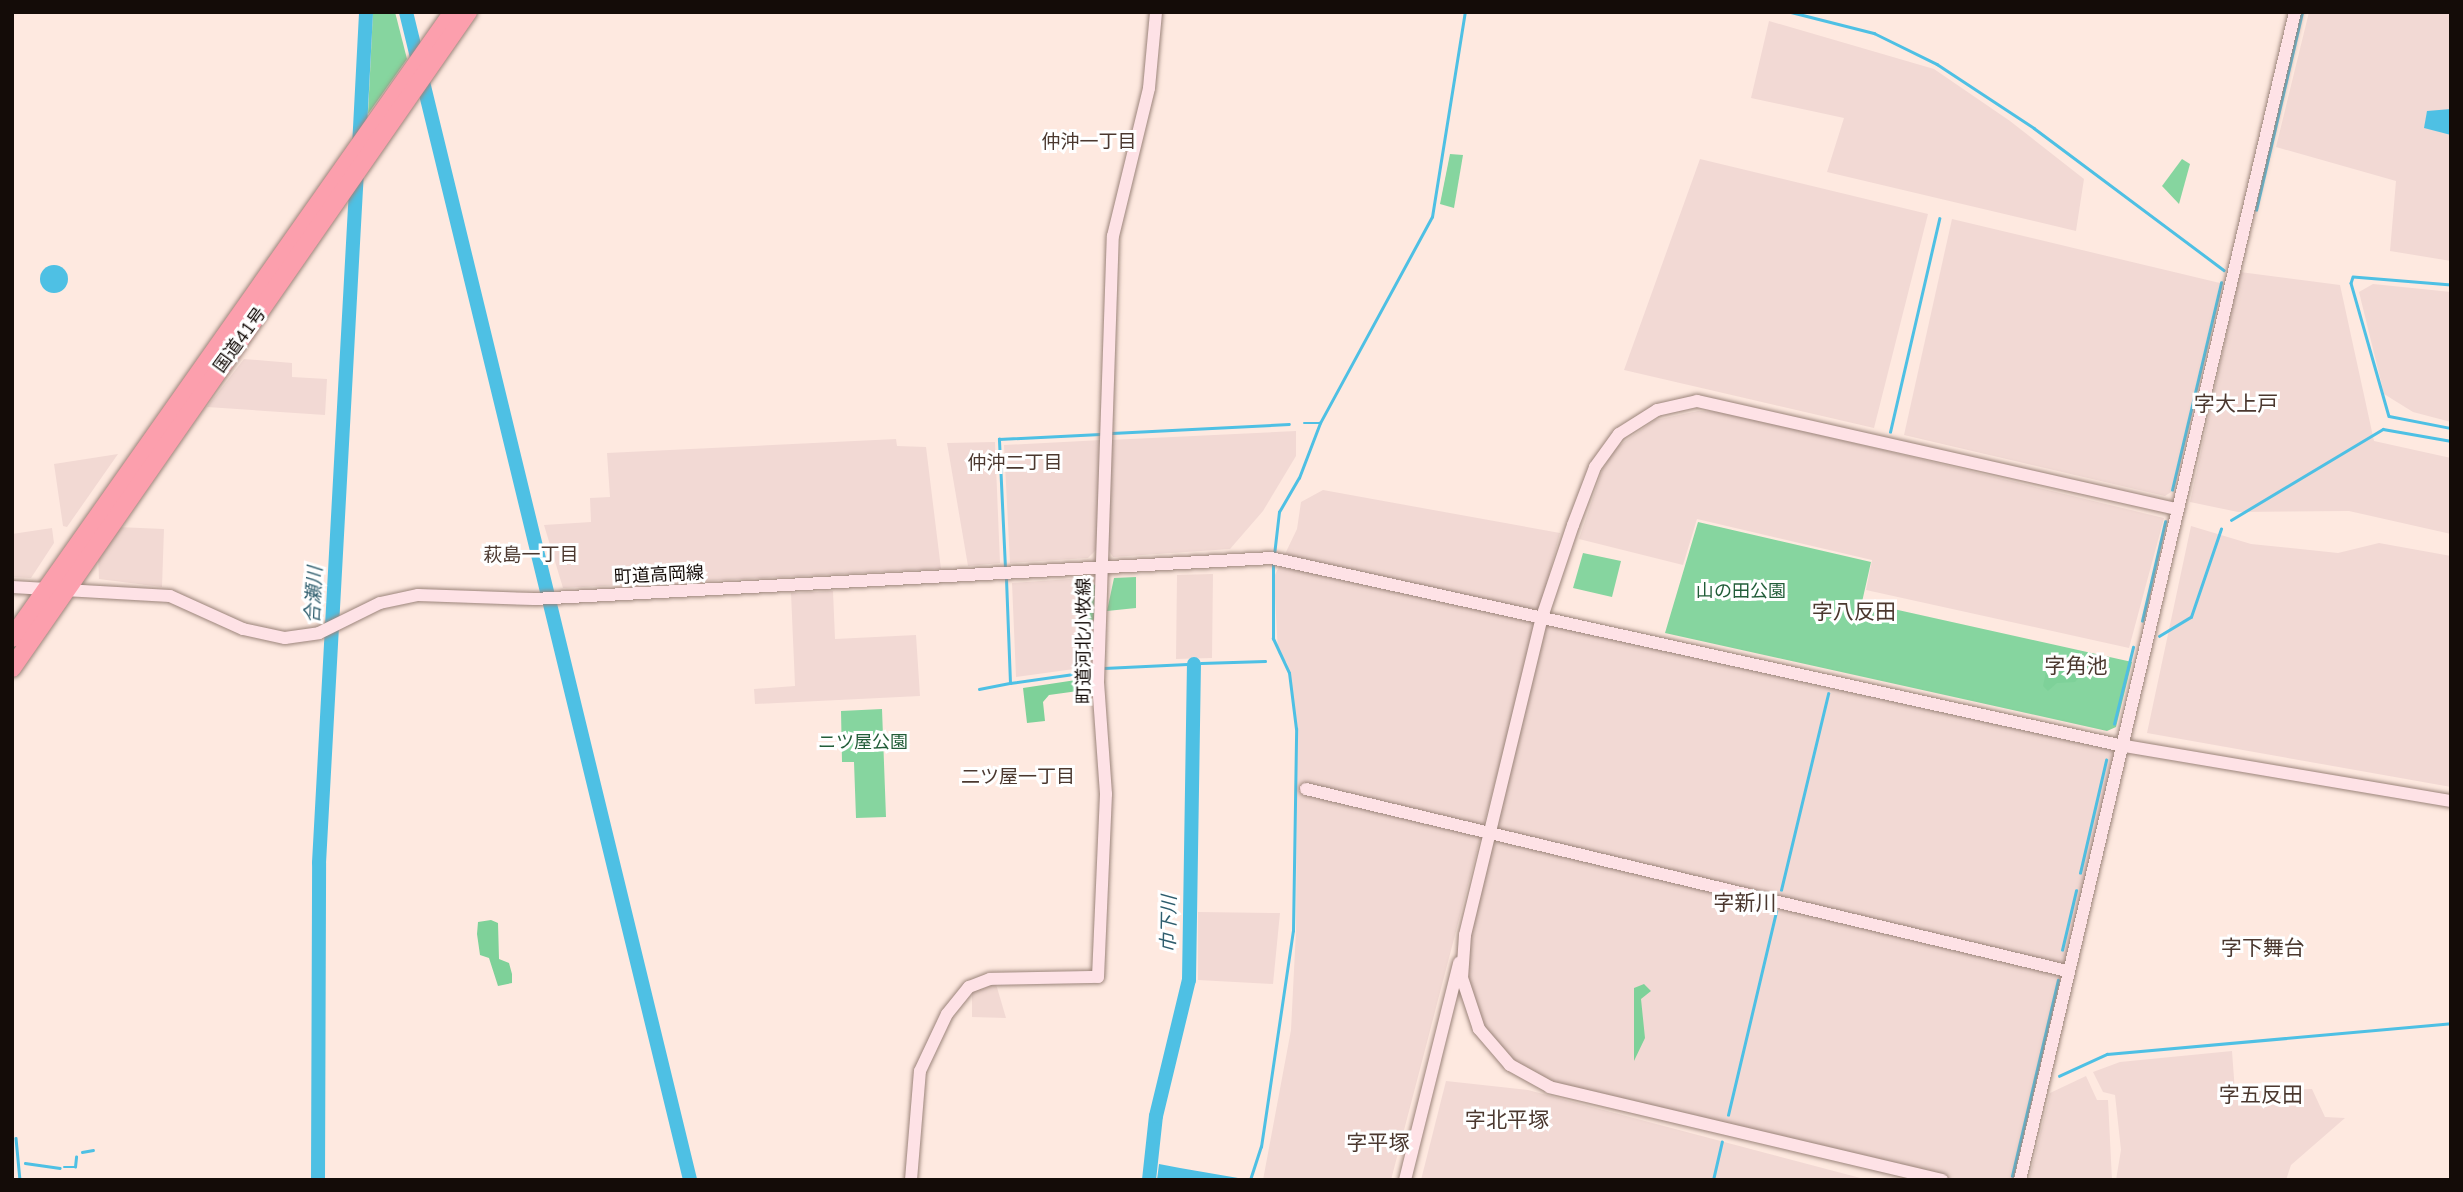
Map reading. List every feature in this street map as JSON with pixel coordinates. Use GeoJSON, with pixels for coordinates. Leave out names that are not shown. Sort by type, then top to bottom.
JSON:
{"type":"FeatureCollection","features":[{"type":"Feature","properties":{"kind":"highway","name":"国道41号"},"geometry":{"type":"LineString","coordinates":[[12,638],[54,589],[343,198],[373,155],[420,76],[453,12]]}},
{"type":"Feature","properties":{"kind":"highway","name":"国道41号"},"geometry":{"type":"LineString","coordinates":[[12,668],[54,589],[374,130],[420,76],[467,12]]}},
{"type":"Feature","properties":{"kind":"street","name":"町道河北小牧線"},"geometry":{"type":"LineString","coordinates":[[911,1180],[920,1070],[947,1014],[969,986],[1001,978],[1098,977],[1106,794],[1098,682],[1113,236],[1149,88],[1156,12]]}},
{"type":"Feature","properties":{"kind":"street"},"geometry":{"type":"LineString","coordinates":[[2020,1180],[2119,745],[2295,12]]}},
{"type":"Feature","properties":{"kind":"street"},"geometry":{"type":"LineString","coordinates":[[1405,1180],[1542,617],[1600,458],[1633,422],[1680,403],[1730,405],[2176,509]]}},
{"type":"Feature","properties":{"kind":"street","name":"町道高岡線"},"geometry":{"type":"LineString","coordinates":[[12,587],[170,596],[274,638],[319,633],[407,596],[548,598],[1276,558],[2119,745],[2451,801]]}},
{"type":"Feature","properties":{"kind":"street"},"geometry":{"type":"LineString","coordinates":[[1306,789],[2067,971]]}},
{"type":"Feature","properties":{"kind":"street"},"geometry":{"type":"LineString","coordinates":[[1462,954],[1466,997],[1479,1029],[1504,1060],[1538,1082],[1942,1180]]}},
{"type":"Feature","properties":{"kind":"shaded area"},"geometry":{"type":"Polygon","coordinates":[[[2309,12],[2451,12],[2451,261],[2390,251],[2396,181],[2276,147],[2309,12]]]}},
{"type":"Feature","properties":{"kind":"shaded area"},"geometry":{"type":"Polygon","coordinates":[[[1769,21],[1934,69],[2010,121],[2084,179],[2076,231],[1827,172],[1844,118],[1751,98],[1769,21]]]}},
{"type":"Feature","properties":{"kind":"shaded area"},"geometry":{"type":"Polygon","coordinates":[[[1700,159],[1928,214],[1874,428],[1624,370],[1700,159]]]}},
{"type":"Feature","properties":{"kind":"shaded area"},"geometry":{"type":"Polygon","coordinates":[[[1952,219],[2220,283],[2171,492],[2165,496],[1904,435],[1952,219]]]}},
{"type":"Feature","properties":{"kind":"shaded area"},"geometry":{"type":"Polygon","coordinates":[[[2240,272],[2340,285],[2374,441],[2451,458],[2451,534],[2349,511],[2238,512],[2190,502],[2240,272]]]}},
{"type":"Feature","properties":{"kind":"shaded area"},"geometry":{"type":"Polygon","coordinates":[[[2373,284],[2451,292],[2451,422],[2413,412],[2384,394],[2359,292],[2373,284]]]}},
{"type":"Feature","properties":{"kind":"shaded area"},"geometry":{"type":"Polygon","coordinates":[[[244,359],[292,363],[292,377],[327,379],[325,415],[207,407],[244,359]]]}},
{"type":"Feature","properties":{"kind":"shaded area"},"geometry":{"type":"Polygon","coordinates":[[[1698,411],[1725,412],[2164,518],[2129,648],[1866,590],[1872,560],[1697,519],[1683,565],[1579,539],[1603,468],[1617,447],[1655,420],[1698,411]]]}},
{"type":"Feature","properties":{"kind":"shaded area"},"geometry":{"type":"Polygon","coordinates":[[[1296,431],[1296,456],[1263,511],[1230,549],[1113,557],[1108,549],[1110,440],[1296,431]]]}},
{"type":"Feature","properties":{"kind":"shaded area"},"geometry":{"type":"Polygon","coordinates":[[[896,439],[897,446],[926,447],[941,569],[563,588],[544,525],[591,522],[590,498],[610,497],[607,453],[896,439]]]}},
{"type":"Feature","properties":{"kind":"shaded area"},"geometry":{"type":"Polygon","coordinates":[[[1102,440],[1097,549],[1088,558],[1010,563],[1004,445],[1102,440]]]}},
{"type":"Feature","properties":{"kind":"shaded area"},"geometry":{"type":"Polygon","coordinates":[[[995,442],[1000,563],[968,566],[947,443],[995,442]]]}},
{"type":"Feature","properties":{"kind":"shaded area"},"geometry":{"type":"Polygon","coordinates":[[[118,454],[67,527],[63,526],[54,464],[118,454]]]}},
{"type":"Feature","properties":{"kind":"shaded area"},"geometry":{"type":"Polygon","coordinates":[[[1323,490],[1560,533],[1391,1180],[1263,1180],[1291,1030],[1296,930],[1297,724],[1287,663],[1278,653],[1274,577],[1297,529],[1301,502],[1323,490]]]}},
{"type":"Feature","properties":{"kind":"shaded area"},"geometry":{"type":"Polygon","coordinates":[[[2191,526],[2251,544],[2338,553],[2379,543],[2451,556],[2451,787],[2147,733],[2191,526]]]}},
{"type":"Feature","properties":{"kind":"shaded area"},"geometry":{"type":"Polygon","coordinates":[[[117,527],[164,529],[162,587],[99,579],[98,554],[117,527]]]}},
{"type":"Feature","properties":{"kind":"shaded area"},"geometry":{"type":"Polygon","coordinates":[[[52,528],[54,543],[31,578],[12,577],[12,534],[52,528]]]}},
{"type":"Feature","properties":{"kind":"shaded area"},"geometry":{"type":"Polygon","coordinates":[[[1213,574],[1212,658],[1176,659],[1177,575],[1213,574]]]}},
{"type":"Feature","properties":{"kind":"shaded area"},"geometry":{"type":"Polygon","coordinates":[[[1085,578],[1077,621],[1098,619],[1096,666],[1016,677],[1012,583],[1085,578]]]}},
{"type":"Feature","properties":{"kind":"shaded area"},"geometry":{"type":"Polygon","coordinates":[[[833,591],[835,639],[916,635],[920,696],[755,704],[754,689],[795,686],[791,593],[833,591]]]}},
{"type":"Feature","properties":{"kind":"shaded area"},"geometry":{"type":"Polygon","coordinates":[[[1542,617],[2119,745],[2020,1180],[1942,1180],[1538,1082],[1479,1029],[1462,954],[1542,617]]]}},
{"type":"Feature","properties":{"kind":"shaded area"},"geometry":{"type":"Polygon","coordinates":[[[1198,912],[1280,913],[1273,984],[1198,980],[1198,912]]]}},
{"type":"Feature","properties":{"kind":"shaded area"},"geometry":{"type":"Polygon","coordinates":[[[996,984],[1006,1018],[972,1017],[972,990],[996,984]]]}},
{"type":"Feature","properties":{"kind":"shaded area"},"geometry":{"type":"Polygon","coordinates":[[[2232,1051],[2235,1092],[2312,1089],[2325,1117],[2345,1118],[2291,1165],[2286,1180],[2116,1180],[2121,1150],[2115,1095],[2103,1092],[2093,1072],[2120,1062],[2232,1051]]]}},
{"type":"Feature","properties":{"kind":"shaded area"},"geometry":{"type":"Polygon","coordinates":[[[2086,1076],[2097,1100],[2108,1100],[2112,1180],[2029,1180],[2050,1093],[2086,1076]]]}},
{"type":"Feature","properties":{"kind":"shaded area"},"geometry":{"type":"Polygon","coordinates":[[[1446,1081],[1528,1090],[1868,1180],[1421,1180],[1446,1081]]]}},
{"type":"Feature","properties":{"kind":"green space"},"geometry":{"type":"Polygon","coordinates":[[[373,12],[395,12],[407,59],[368,114],[373,12]]]}},
{"type":"Feature","properties":{"kind":"green space"},"geometry":{"type":"Polygon","coordinates":[[[1450,154],[1463,155],[1454,208],[1440,204],[1450,154]]]}},
{"type":"Feature","properties":{"kind":"green space"},"geometry":{"type":"Polygon","coordinates":[[[2182,159],[2190,164],[2179,204],[2162,186],[2182,159]]]}},
{"type":"Feature","properties":{"kind":"green space","name":"山の田公園"},"geometry":{"type":"Polygon","coordinates":[[[1698,522],[1871,562],[1862,602],[2132,662],[2116,727],[2107,731],[1665,633],[1698,522]]]}},
{"type":"Feature","properties":{"kind":"green space"},"geometry":{"type":"Polygon","coordinates":[[[1583,553],[1621,561],[1612,597],[1573,588],[1583,553]]]}},
{"type":"Feature","properties":{"kind":"green space"},"geometry":{"type":"Polygon","coordinates":[[[1136,577],[1136,608],[1107,611],[1114,578],[1136,577]]]}},
{"type":"Feature","properties":{"kind":"green space"},"geometry":{"type":"Polygon","coordinates":[[[1085,578],[1099,588],[1098,619],[1077,622],[1085,578]]]}},
{"type":"Feature","properties":{"kind":"green space"},"geometry":{"type":"Polygon","coordinates":[[[2050,653],[2094,661],[2075,682],[2057,683],[2048,691],[2043,686],[2050,653]]]}},
{"type":"Feature","properties":{"kind":"green space"},"geometry":{"type":"Polygon","coordinates":[[[1076,680],[1078,691],[1049,695],[1043,702],[1045,721],[1027,723],[1023,688],[1076,680]]]}},
{"type":"Feature","properties":{"kind":"green space","name":"ニツ屋公園"},"geometry":{"type":"Polygon","coordinates":[[[882,709],[886,817],[856,818],[854,762],[842,762],[841,711],[882,709]]]}},
{"type":"Feature","properties":{"kind":"green space"},"geometry":{"type":"Polygon","coordinates":[[[491,920],[498,923],[499,959],[509,963],[512,983],[498,986],[489,958],[480,955],[478,922],[491,920]]]}},
{"type":"Feature","properties":{"kind":"green space"},"geometry":{"type":"Polygon","coordinates":[[[1644,984],[1651,991],[1641,999],[1645,1038],[1634,1061],[1634,988],[1644,984]]]}},
{"type":"Feature","properties":{"kind":"water"},"geometry":{"type":"Polygon","coordinates":[[[2451,109],[2451,135],[2424,128],[2427,111],[2451,109]]]}},
{"type":"Feature","properties":{"kind":"water"},"geometry":{"type":"Polygon","coordinates":[[[54,265],[64,269],[68,279],[64,289],[54,293],[44,289],[40,279],[44,269],[54,265]]]}},
{"type":"Feature","properties":{"kind":"water"},"geometry":{"type":"Polygon","coordinates":[[[1159,1164],[1180,1168],[1238,1178],[1157,1180],[1159,1164]]]}},
{"type":"Feature","properties":{"kind":"waterway","name":"合瀬川"},"geometry":{"type":"LineString","coordinates":[[359,147],[366,12]]}},
{"type":"Feature","properties":{"kind":"waterway"},"geometry":{"type":"LineString","coordinates":[[406,12],[690,1180]]}},
{"type":"Feature","properties":{"kind":"waterway"},"geometry":{"type":"LineString","coordinates":[[1274,555],[1279,512],[1299,478],[1320,423],[1432,217],[1465,12]]}},
{"type":"Feature","properties":{"kind":"waterway"},"geometry":{"type":"LineString","coordinates":[[1791,12],[1874,33],[1937,64],[2034,128],[2224,270]]}},
{"type":"Feature","properties":{"kind":"waterway"},"geometry":{"type":"LineString","coordinates":[[2256,210],[2302,12]]}},
{"type":"Feature","properties":{"kind":"waterway","name":"合瀬川"},"geometry":{"type":"LineString","coordinates":[[318,1180],[319,863],[357,171]]}},
{"type":"Feature","properties":{"kind":"waterway"},"geometry":{"type":"LineString","coordinates":[[1890,432],[1939,219]]}},
{"type":"Feature","properties":{"kind":"waterway"},"geometry":{"type":"LineString","coordinates":[[2451,285],[2353,277],[2351,283],[2389,416],[2451,428]]}},
{"type":"Feature","properties":{"kind":"waterway"},"geometry":{"type":"LineString","coordinates":[[2172,490],[2221,283]]}},
{"type":"Feature","properties":{"kind":"waterway"},"geometry":{"type":"LineString","coordinates":[[1304,423],[1320,423]]}},
{"type":"Feature","properties":{"kind":"waterway"},"geometry":{"type":"LineString","coordinates":[[1112,433],[1289,424]]}},
{"type":"Feature","properties":{"kind":"waterway"},"geometry":{"type":"LineString","coordinates":[[2231,520],[2383,429],[2451,441]]}},
{"type":"Feature","properties":{"kind":"waterway"},"geometry":{"type":"LineString","coordinates":[[1005,568],[999,439],[1100,434]]}},
{"type":"Feature","properties":{"kind":"waterway"},"geometry":{"type":"LineString","coordinates":[[2142,621],[2165,522]]}},
{"type":"Feature","properties":{"kind":"waterway"},"geometry":{"type":"LineString","coordinates":[[2159,636],[2191,617],[2221,529]]}},
{"type":"Feature","properties":{"kind":"waterway"},"geometry":{"type":"LineString","coordinates":[[1250,1180],[1261,1147],[1293,931],[1296,729],[1289,673],[1273,639],[1273,562]]}},
{"type":"Feature","properties":{"kind":"waterway"},"geometry":{"type":"LineString","coordinates":[[979,689],[1010,683],[1006,578]]}},
{"type":"Feature","properties":{"kind":"waterway"},"geometry":{"type":"LineString","coordinates":[[2114,724],[2133,647]]}},
{"type":"Feature","properties":{"kind":"waterway"},"geometry":{"type":"LineString","coordinates":[[1201,663],[1265,661]]}},
{"type":"Feature","properties":{"kind":"waterway"},"geometry":{"type":"LineString","coordinates":[[1104,668],[1187,664]]}},
{"type":"Feature","properties":{"kind":"waterway","name":"巾下川"},"geometry":{"type":"LineString","coordinates":[[1149,1180],[1156,1116],[1189,980],[1194,664]]}},
{"type":"Feature","properties":{"kind":"waterway"},"geometry":{"type":"LineString","coordinates":[[1010,683],[1094,671]]}},
{"type":"Feature","properties":{"kind":"waterway"},"geometry":{"type":"LineString","coordinates":[[1781,890],[1828,694]]}},
{"type":"Feature","properties":{"kind":"waterway"},"geometry":{"type":"LineString","coordinates":[[2080,873],[2106,760]]}},
{"type":"Feature","properties":{"kind":"waterway"},"geometry":{"type":"LineString","coordinates":[[2062,950],[2076,891]]}},
{"type":"Feature","properties":{"kind":"waterway"},"geometry":{"type":"LineString","coordinates":[[1728,1115],[1776,912]]}},
{"type":"Feature","properties":{"kind":"waterway"},"geometry":{"type":"LineString","coordinates":[[2012,1176],[2058,980]]}},
{"type":"Feature","properties":{"kind":"waterway"},"geometry":{"type":"LineString","coordinates":[[2059,1076],[2107,1054],[2451,1023]]}},
{"type":"Feature","properties":{"kind":"waterway"},"geometry":{"type":"LineString","coordinates":[[16,1138],[20,1180]]}},
{"type":"Feature","properties":{"kind":"waterway"},"geometry":{"type":"LineString","coordinates":[[1713,1180],[1722,1142]]}},
{"type":"Feature","properties":{"kind":"waterway"},"geometry":{"type":"LineString","coordinates":[[82,1152],[93,1150]]}},
{"type":"Feature","properties":{"kind":"waterway"},"geometry":{"type":"LineString","coordinates":[[64,1167],[75,1167],[76,1157]]}},
{"type":"Feature","properties":{"kind":"waterway"},"geometry":{"type":"LineString","coordinates":[[25,1163],[60,1168]]}},
{"type":"Feature","properties":{"kind":"district","name":"仲沖一丁目"},"geometry":{"type":"Point","coordinates":[1089,143]}},
{"type":"Feature","properties":{"kind":"district","name":"字大上戸"},"geometry":{"type":"Point","coordinates":[2236,404]}},
{"type":"Feature","properties":{"kind":"district","name":"仲沖二丁目"},"geometry":{"type":"Point","coordinates":[1015,464]}},
{"type":"Feature","properties":{"kind":"district","name":"萩島一丁目"},"geometry":{"type":"Point","coordinates":[531,556]}},
{"type":"Feature","properties":{"kind":"district","name":"字八反田"},"geometry":{"type":"Point","coordinates":[1854,612]}},
{"type":"Feature","properties":{"kind":"district","name":"字角池"},"geometry":{"type":"Point","coordinates":[2076,666]}},
{"type":"Feature","properties":{"kind":"district","name":"二ツ屋一丁目"},"geometry":{"type":"Point","coordinates":[1018,778]}},
{"type":"Feature","properties":{"kind":"district","name":"字新川"},"geometry":{"type":"Point","coordinates":[1745,903]}},
{"type":"Feature","properties":{"kind":"district","name":"字下舞台"},"geometry":{"type":"Point","coordinates":[2263,948]}},
{"type":"Feature","properties":{"kind":"district","name":"字五反田"},"geometry":{"type":"Point","coordinates":[2261,1095]}},
{"type":"Feature","properties":{"kind":"district","name":"字北平塚"},"geometry":{"type":"Point","coordinates":[1507,1120]}},
{"type":"Feature","properties":{"kind":"district","name":"字平塚"},"geometry":{"type":"Point","coordinates":[1378,1143]}}]}
